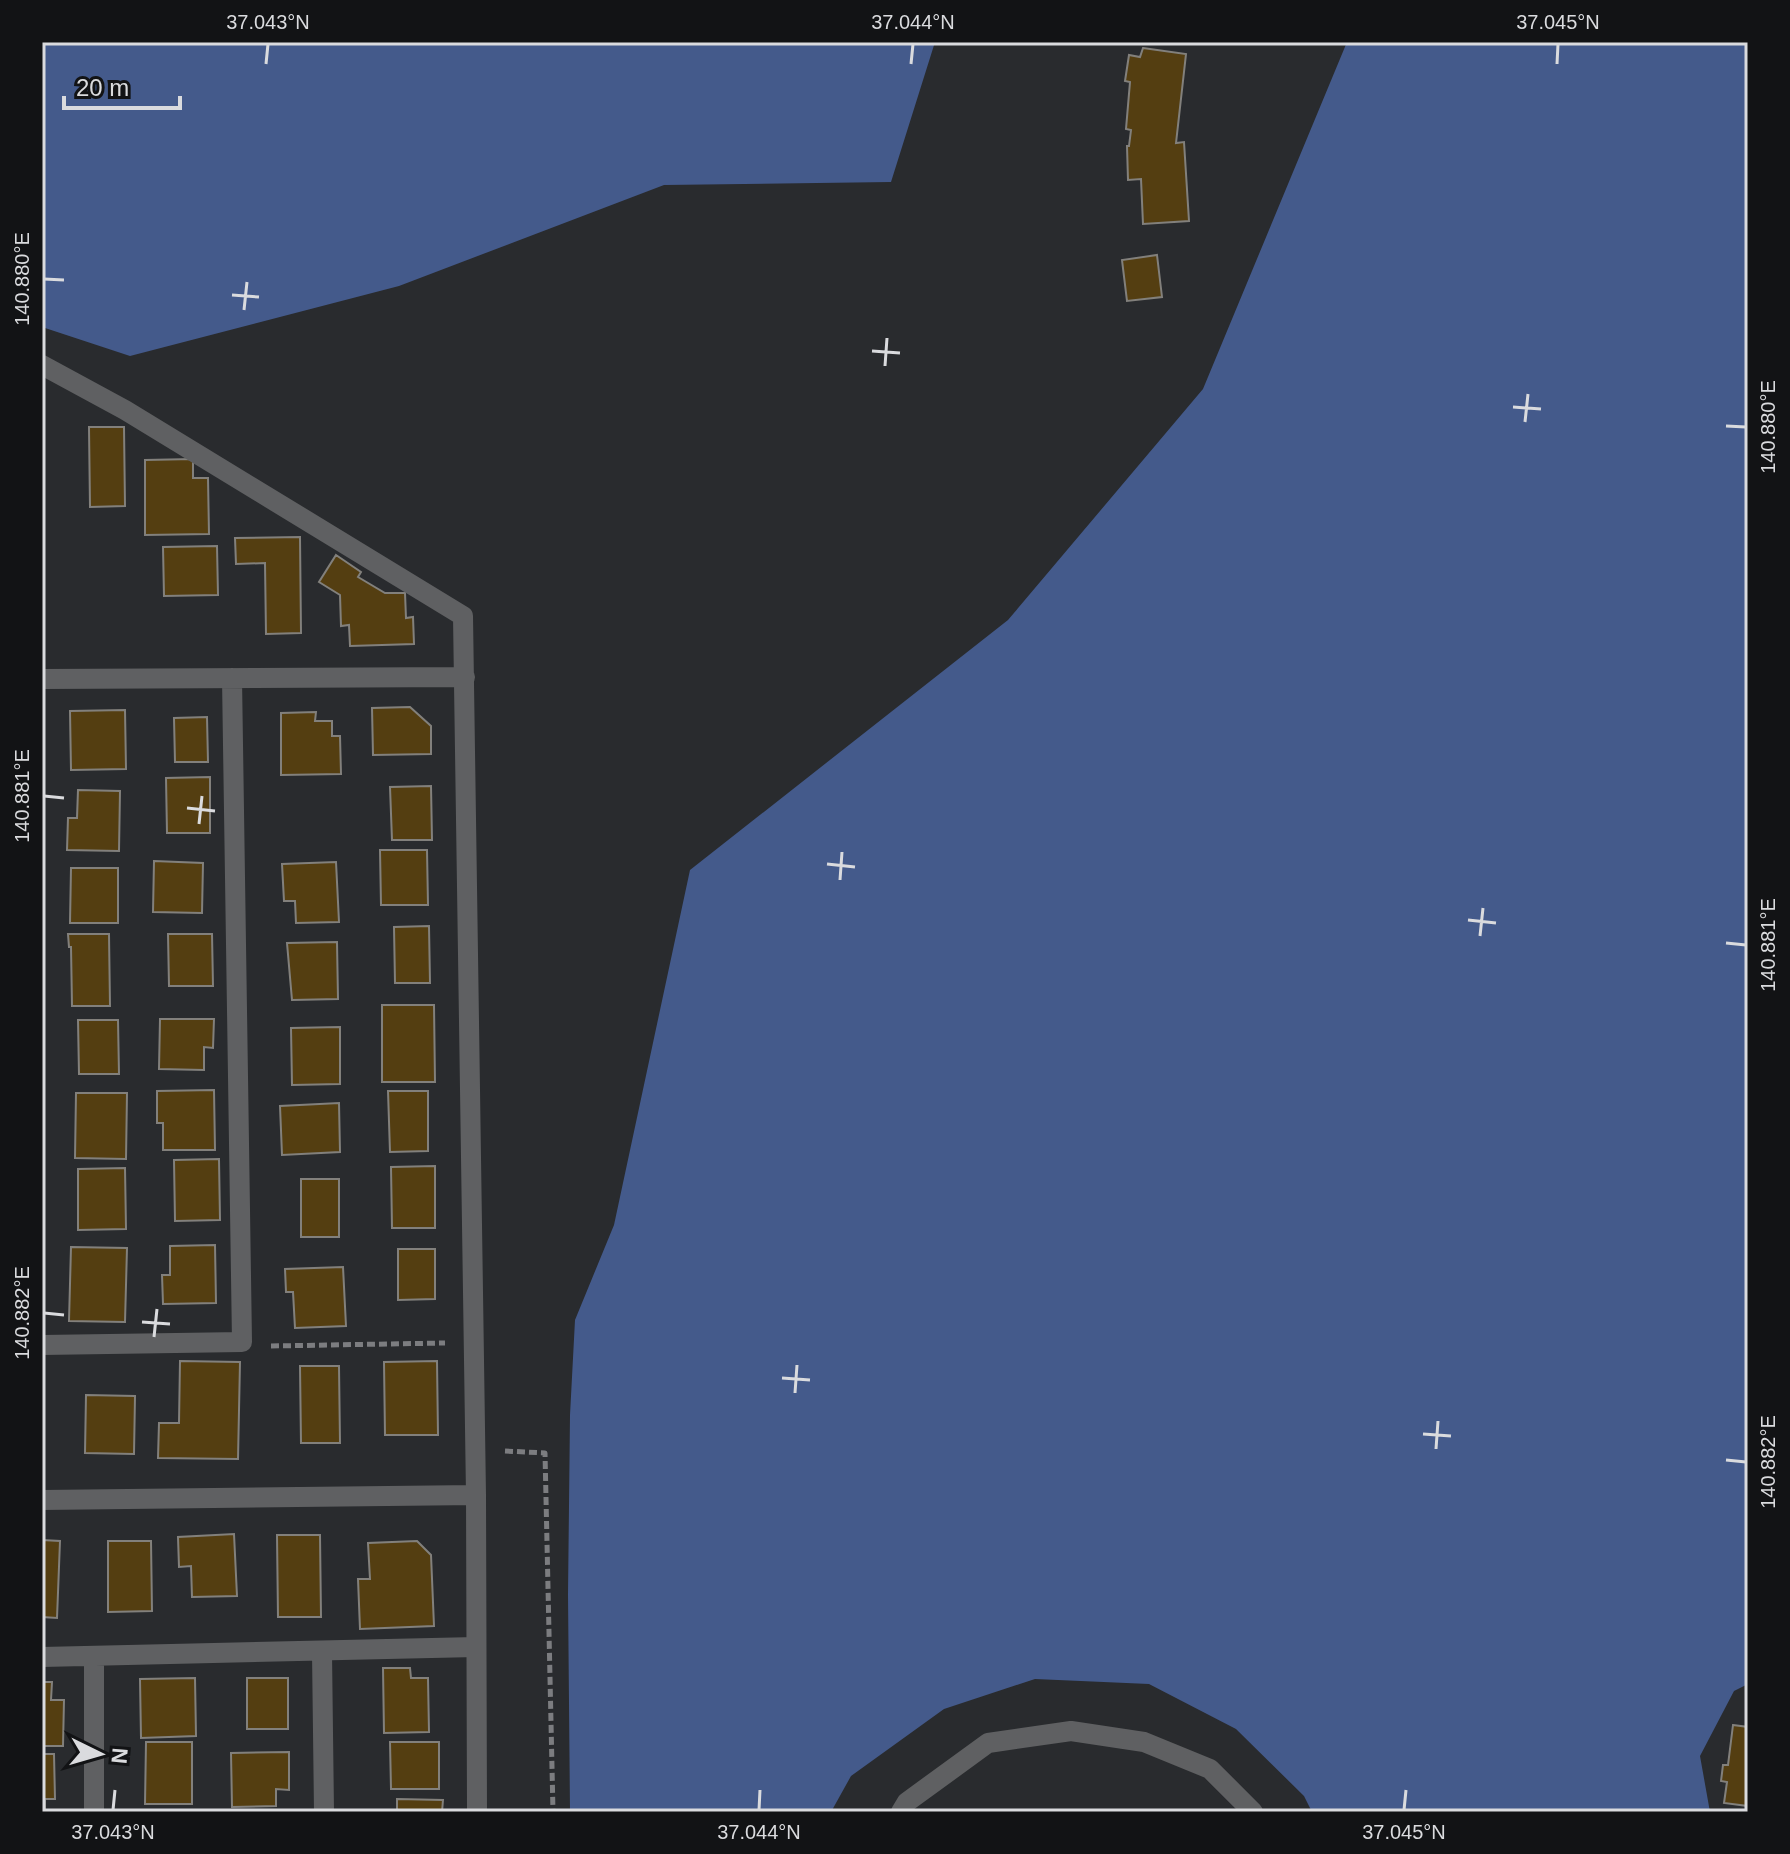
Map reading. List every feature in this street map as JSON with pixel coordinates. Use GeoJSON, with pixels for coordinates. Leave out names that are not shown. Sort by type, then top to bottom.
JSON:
{"type":"FeatureCollection","features":[{"type":"Feature","properties":{"kind":"street"},"geometry":{"type":"LineString","coordinates":[[42,365],[125,410],[463,616],[476,1495],[477,1812]]}},
{"type":"Feature","properties":{"kind":"street"},"geometry":{"type":"LineString","coordinates":[[42,679],[465,677]]}},
{"type":"Feature","properties":{"kind":"street"},"geometry":{"type":"LineString","coordinates":[[42,1345],[242,1342],[232,678]]}},
{"type":"Feature","properties":{"kind":"street"},"geometry":{"type":"LineString","coordinates":[[42,1500],[476,1495]]}},
{"type":"Feature","properties":{"kind":"street"},"geometry":{"type":"LineString","coordinates":[[42,1657],[476,1647]]}},
{"type":"Feature","properties":{"kind":"street"},"geometry":{"type":"LineString","coordinates":[[322,1652],[324,1812]]}},
{"type":"Feature","properties":{"kind":"street"},"geometry":{"type":"LineString","coordinates":[[94,1656],[94,1812]]}},
{"type":"Feature","properties":{"kind":"street"},"geometry":{"type":"LineString","coordinates":[[901,1812],[907,1802],[988,1743],[1071,1731],[1144,1742],[1210,1769],[1253,1812]]}},
{"type":"Feature","properties":{"kind":"path"},"geometry":{"type":"LineString","coordinates":[[445,1327],[445,1358]]}},
{"type":"Feature","properties":{"kind":"path"},"geometry":{"type":"LineString","coordinates":[[242,1342],[258,1346],[445,1343]]}},
{"type":"Feature","properties":{"kind":"path"},"geometry":{"type":"LineString","coordinates":[[500,1451],[545,1453],[553,1812]]}},
{"type":"Feature","properties":{"kind":"shaded area"},"geometry":{"type":"Polygon","coordinates":[[[42,42],[935,42],[891,182],[664,185],[399,286],[130,356],[42,327],[42,42]]]}},
{"type":"Feature","properties":{"kind":"shaded area"},"geometry":{"type":"Polygon","coordinates":[[[1347,42],[1748,42],[1748,1684],[1734,1691],[1700,1756],[1710,1812],[1312,1812],[1304,1796],[1236,1729],[1149,1684],[1035,1679],[944,1709],[851,1776],[831,1812],[570,1812],[568,1595],[570,1415],[575,1320],[614,1225],[690,870],[1008,620],[1203,389],[1347,42]]]}},
{"type":"Feature","properties":{"kind":"building"},"geometry":{"type":"Polygon","coordinates":[[[1143,48],[1186,54],[1176,143],[1184,142],[1189,221],[1143,224],[1141,179],[1128,180],[1127,146],[1131,130],[1126,129],[1130,82],[1125,81],[1129,55],[1140,57],[1143,48]]]}},
{"type":"Feature","properties":{"kind":"building"},"geometry":{"type":"Polygon","coordinates":[[[1157,255],[1162,297],[1127,301],[1122,260],[1157,255]]]}},
{"type":"Feature","properties":{"kind":"building"},"geometry":{"type":"Polygon","coordinates":[[[89,427],[124,427],[125,506],[90,507],[89,427]]]}},
{"type":"Feature","properties":{"kind":"building"},"geometry":{"type":"Polygon","coordinates":[[[193,459],[193,478],[208,478],[209,534],[145,535],[145,460],[193,459]]]}},
{"type":"Feature","properties":{"kind":"building"},"geometry":{"type":"Polygon","coordinates":[[[300,537],[301,633],[266,634],[265,563],[236,564],[235,538],[300,537]]]}},
{"type":"Feature","properties":{"kind":"building"},"geometry":{"type":"Polygon","coordinates":[[[217,546],[218,595],[164,596],[163,547],[217,546]]]}},
{"type":"Feature","properties":{"kind":"building"},"geometry":{"type":"Polygon","coordinates":[[[336,555],[361,572],[358,577],[385,593],[405,593],[406,618],[413,617],[414,644],[350,646],[349,625],[341,626],[340,595],[319,582],[336,555]]]}},
{"type":"Feature","properties":{"kind":"building"},"geometry":{"type":"Polygon","coordinates":[[[410,707],[431,726],[431,754],[373,755],[372,708],[410,707]]]}},
{"type":"Feature","properties":{"kind":"building"},"geometry":{"type":"Polygon","coordinates":[[[125,710],[126,769],[71,770],[70,711],[125,710]]]}},
{"type":"Feature","properties":{"kind":"building"},"geometry":{"type":"Polygon","coordinates":[[[316,712],[315,721],[332,721],[332,736],[340,736],[341,774],[281,775],[281,713],[316,712]]]}},
{"type":"Feature","properties":{"kind":"building"},"geometry":{"type":"Polygon","coordinates":[[[207,717],[208,762],[175,762],[174,718],[207,717]]]}},
{"type":"Feature","properties":{"kind":"building"},"geometry":{"type":"Polygon","coordinates":[[[210,777],[210,833],[167,833],[166,778],[210,777]]]}},
{"type":"Feature","properties":{"kind":"building"},"geometry":{"type":"Polygon","coordinates":[[[431,786],[432,840],[392,840],[390,787],[431,786]]]}},
{"type":"Feature","properties":{"kind":"building"},"geometry":{"type":"Polygon","coordinates":[[[78,790],[120,791],[119,851],[67,850],[68,818],[77,818],[78,790]]]}},
{"type":"Feature","properties":{"kind":"building"},"geometry":{"type":"Polygon","coordinates":[[[380,850],[427,850],[428,905],[381,905],[380,850]]]}},
{"type":"Feature","properties":{"kind":"building"},"geometry":{"type":"Polygon","coordinates":[[[154,861],[203,863],[202,913],[153,912],[154,861]]]}},
{"type":"Feature","properties":{"kind":"building"},"geometry":{"type":"Polygon","coordinates":[[[336,862],[339,922],[296,923],[295,901],[284,901],[282,864],[336,862]]]}},
{"type":"Feature","properties":{"kind":"building"},"geometry":{"type":"Polygon","coordinates":[[[71,868],[118,868],[118,923],[70,923],[71,868]]]}},
{"type":"Feature","properties":{"kind":"building"},"geometry":{"type":"Polygon","coordinates":[[[429,926],[430,983],[395,983],[394,927],[429,926]]]}},
{"type":"Feature","properties":{"kind":"building"},"geometry":{"type":"Polygon","coordinates":[[[68,934],[109,934],[110,1006],[72,1006],[68,934]]]}},
{"type":"Feature","properties":{"kind":"building"},"geometry":{"type":"Polygon","coordinates":[[[168,934],[212,934],[213,986],[169,986],[168,934]]]}},
{"type":"Feature","properties":{"kind":"building"},"geometry":{"type":"Polygon","coordinates":[[[337,942],[338,999],[292,1000],[287,943],[337,942]]]}},
{"type":"Feature","properties":{"kind":"building"},"geometry":{"type":"Polygon","coordinates":[[[382,1005],[434,1005],[435,1082],[382,1082],[382,1005]]]}},
{"type":"Feature","properties":{"kind":"building"},"geometry":{"type":"Polygon","coordinates":[[[160,1019],[214,1019],[213,1048],[204,1047],[204,1070],[159,1069],[160,1019]]]}},
{"type":"Feature","properties":{"kind":"building"},"geometry":{"type":"Polygon","coordinates":[[[78,1020],[118,1020],[119,1074],[79,1074],[78,1020]]]}},
{"type":"Feature","properties":{"kind":"building"},"geometry":{"type":"Polygon","coordinates":[[[340,1027],[340,1084],[292,1085],[291,1028],[340,1027]]]}},
{"type":"Feature","properties":{"kind":"building"},"geometry":{"type":"Polygon","coordinates":[[[214,1090],[215,1150],[163,1150],[163,1123],[157,1123],[157,1091],[214,1090]]]}},
{"type":"Feature","properties":{"kind":"building"},"geometry":{"type":"Polygon","coordinates":[[[388,1091],[428,1091],[428,1151],[390,1152],[388,1091]]]}},
{"type":"Feature","properties":{"kind":"building"},"geometry":{"type":"Polygon","coordinates":[[[76,1093],[127,1093],[126,1159],[75,1158],[76,1093]]]}},
{"type":"Feature","properties":{"kind":"building"},"geometry":{"type":"Polygon","coordinates":[[[339,1103],[340,1152],[282,1155],[280,1106],[339,1103]]]}},
{"type":"Feature","properties":{"kind":"building"},"geometry":{"type":"Polygon","coordinates":[[[219,1159],[220,1220],[175,1221],[174,1160],[219,1159]]]}},
{"type":"Feature","properties":{"kind":"building"},"geometry":{"type":"Polygon","coordinates":[[[435,1166],[435,1228],[392,1228],[391,1167],[435,1166]]]}},
{"type":"Feature","properties":{"kind":"building"},"geometry":{"type":"Polygon","coordinates":[[[125,1168],[126,1229],[78,1230],[78,1169],[125,1168]]]}},
{"type":"Feature","properties":{"kind":"building"},"geometry":{"type":"Polygon","coordinates":[[[301,1179],[339,1179],[339,1237],[301,1237],[301,1179]]]}},
{"type":"Feature","properties":{"kind":"building"},"geometry":{"type":"Polygon","coordinates":[[[215,1245],[216,1303],[163,1304],[162,1275],[170,1275],[170,1246],[215,1245]]]}},
{"type":"Feature","properties":{"kind":"building"},"geometry":{"type":"Polygon","coordinates":[[[71,1247],[127,1248],[125,1322],[69,1321],[71,1247]]]}},
{"type":"Feature","properties":{"kind":"building"},"geometry":{"type":"Polygon","coordinates":[[[398,1249],[435,1249],[435,1299],[398,1300],[398,1249]]]}},
{"type":"Feature","properties":{"kind":"building"},"geometry":{"type":"Polygon","coordinates":[[[343,1267],[346,1326],[295,1328],[293,1292],[286,1292],[285,1269],[343,1267]]]}},
{"type":"Feature","properties":{"kind":"building"},"geometry":{"type":"Polygon","coordinates":[[[180,1361],[240,1362],[238,1459],[158,1458],[159,1423],[179,1423],[180,1361]]]}},
{"type":"Feature","properties":{"kind":"building"},"geometry":{"type":"Polygon","coordinates":[[[437,1361],[438,1435],[385,1435],[384,1362],[437,1361]]]}},
{"type":"Feature","properties":{"kind":"building"},"geometry":{"type":"Polygon","coordinates":[[[300,1366],[339,1366],[340,1443],[301,1443],[300,1366]]]}},
{"type":"Feature","properties":{"kind":"building"},"geometry":{"type":"Polygon","coordinates":[[[86,1395],[135,1396],[134,1454],[85,1453],[86,1395]]]}},
{"type":"Feature","properties":{"kind":"building"},"geometry":{"type":"Polygon","coordinates":[[[234,1534],[237,1596],[192,1597],[191,1566],[179,1567],[178,1537],[234,1534]]]}},
{"type":"Feature","properties":{"kind":"building"},"geometry":{"type":"Polygon","coordinates":[[[277,1535],[320,1535],[321,1617],[278,1617],[277,1535]]]}},
{"type":"Feature","properties":{"kind":"building"},"geometry":{"type":"Polygon","coordinates":[[[42,1540],[60,1541],[57,1618],[42,1617],[42,1540]]]}},
{"type":"Feature","properties":{"kind":"building"},"geometry":{"type":"Polygon","coordinates":[[[108,1541],[151,1541],[152,1611],[108,1612],[108,1541]]]}},
{"type":"Feature","properties":{"kind":"building"},"geometry":{"type":"Polygon","coordinates":[[[417,1541],[431,1555],[434,1626],[360,1629],[358,1579],[370,1579],[368,1543],[417,1541]]]}},
{"type":"Feature","properties":{"kind":"building"},"geometry":{"type":"Polygon","coordinates":[[[383,1668],[410,1668],[411,1678],[428,1678],[429,1732],[384,1733],[383,1668]]]}},
{"type":"Feature","properties":{"kind":"building"},"geometry":{"type":"Polygon","coordinates":[[[195,1678],[196,1736],[141,1738],[140,1679],[195,1678]]]}},
{"type":"Feature","properties":{"kind":"building"},"geometry":{"type":"Polygon","coordinates":[[[247,1678],[288,1678],[288,1729],[247,1729],[247,1678]]]}},
{"type":"Feature","properties":{"kind":"building"},"geometry":{"type":"Polygon","coordinates":[[[42,1682],[52,1682],[51,1700],[64,1700],[63,1746],[42,1746],[42,1682]]]}},
{"type":"Feature","properties":{"kind":"building"},"geometry":{"type":"Polygon","coordinates":[[[1733,1725],[1748,1727],[1748,1806],[1724,1803],[1727,1782],[1721,1781],[1723,1765],[1728,1765],[1733,1725]]]}},
{"type":"Feature","properties":{"kind":"building"},"geometry":{"type":"Polygon","coordinates":[[[146,1742],[192,1742],[192,1804],[145,1804],[146,1742]]]}},
{"type":"Feature","properties":{"kind":"building"},"geometry":{"type":"Polygon","coordinates":[[[390,1742],[439,1742],[439,1789],[391,1789],[390,1742]]]}},
{"type":"Feature","properties":{"kind":"building"},"geometry":{"type":"Polygon","coordinates":[[[289,1752],[289,1790],[276,1789],[276,1806],[232,1807],[231,1753],[289,1752]]]}},
{"type":"Feature","properties":{"kind":"building"},"geometry":{"type":"Polygon","coordinates":[[[42,1754],[54,1754],[55,1799],[45,1799],[45,1809],[42,1809],[42,1754]]]}},
{"type":"Feature","properties":{"kind":"building"},"geometry":{"type":"Polygon","coordinates":[[[397,1799],[443,1800],[442,1812],[397,1812],[397,1799]]]}}]}
